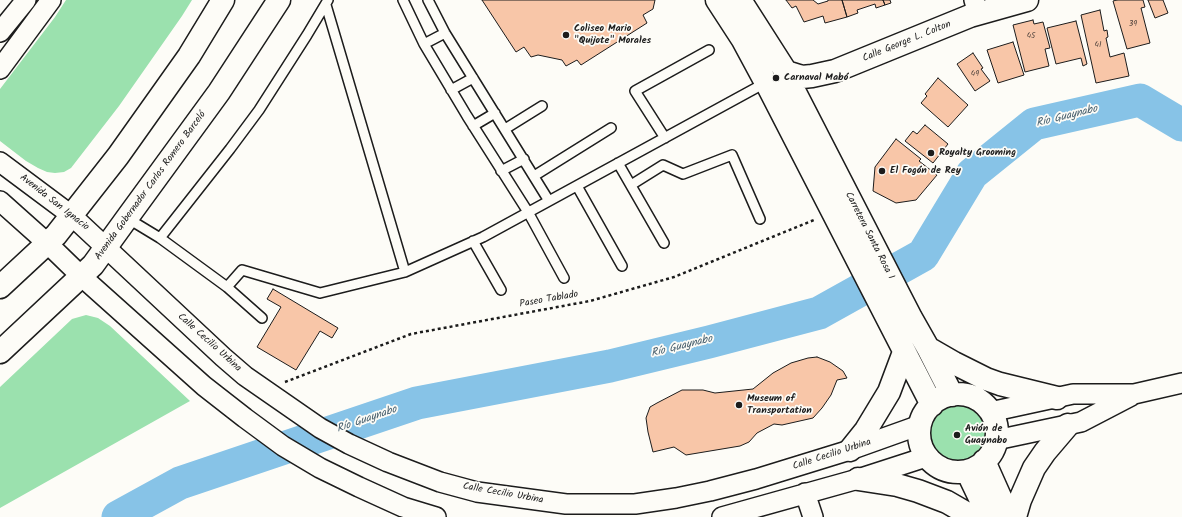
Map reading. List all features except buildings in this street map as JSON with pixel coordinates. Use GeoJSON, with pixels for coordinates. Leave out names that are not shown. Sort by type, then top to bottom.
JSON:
{"type":"FeatureCollection","features":[{"type":"Feature","properties":{"kind":"street"},"geometry":{"type":"LineString","coordinates":[[0,32],[26,0]]}},
{"type":"Feature","properties":{"kind":"street"},"geometry":{"type":"LineString","coordinates":[[0,69],[51,0]]}},
{"type":"Feature","properties":{"kind":"street"},"geometry":{"type":"LineString","coordinates":[[0,287],[56,235],[118,156],[189,56],[223,0]]}},
{"type":"Feature","properties":{"kind":"street","name":"Avenida Gobernador Carlos Romero Barceló"},"geometry":{"type":"LineString","coordinates":[[0,352],[94,265],[219,92],[278,0]]}},
{"type":"Feature","properties":{"kind":"street","name":"Carretera Santa Rosa I"},"geometry":{"type":"LineString","coordinates":[[717,0],[743,40],[776,78]]}},
{"type":"Feature","properties":{"kind":"street","name":"Carretera Santa Rosa I"},"geometry":{"type":"LineString","coordinates":[[740,0],[776,78],[838,198],[911,318],[952,395]]}},
{"type":"Feature","properties":{"kind":"street","name":"Calle George L. Colton"},"geometry":{"type":"LineString","coordinates":[[776,78],[812,76],[835,71],[976,7],[1027,0]]}},
{"type":"Feature","properties":{"kind":"street","name":"Avenida San Ignacio"},"geometry":{"type":"LineString","coordinates":[[0,162],[71,215],[107,247]]}},
{"type":"Feature","properties":{"kind":"street","name":"Carretera Santa Rosa I"},"geometry":{"type":"LineString","coordinates":[[838,198],[891,326],[932,405]]}},
{"type":"Feature","properties":{"kind":"street"},"geometry":{"type":"LineString","coordinates":[[0,201],[81,276],[216,395],[283,446],[320,468],[359,487],[403,507],[436,517]]}},
{"type":"Feature","properties":{"kind":"street","name":"Calle Cecilio Urbina"},"geometry":{"type":"LineString","coordinates":[[107,247],[245,376],[320,428],[349,444],[388,462],[440,482],[477,492],[566,504],[635,504],[676,498],[756,479],[850,450],[920,425]]}},
{"type":"Feature","properties":{"kind":"street"},"geometry":{"type":"LineString","coordinates":[[928,348],[959,366],[986,379],[1000,384],[1057,398]]}},
{"type":"Feature","properties":{"kind":"street"},"geometry":{"type":"LineString","coordinates":[[850,450],[866,430],[889,392],[904,352]]}},
{"type":"Feature","properties":{"kind":"street"},"geometry":{"type":"LineString","coordinates":[[990,412],[1073,394],[1134,394],[1182,383]]}},
{"type":"Feature","properties":{"kind":"street"},"geometry":{"type":"LineString","coordinates":[[996,440],[1081,422],[1134,394]]}},
{"type":"Feature","properties":{"kind":"street"},"geometry":{"type":"LineString","coordinates":[[952,395],[966,396],[980,401],[990,412],[996,425],[996,440],[991,454],[976,466],[960,472],[946,470],[939,467],[926,457],[919,438],[920,425],[923,416],[938,400],[952,395]]}},
{"type":"Feature","properties":{"kind":"street"},"geometry":{"type":"LineString","coordinates":[[1015,517],[1020,500],[1034,468],[1045,452],[1068,425]]}},
{"type":"Feature","properties":{"kind":"street"},"geometry":{"type":"LineString","coordinates":[[722,517],[858,479],[926,457]]}},
{"type":"Feature","properties":{"kind":"street"},"geometry":{"type":"LineString","coordinates":[[976,466],[989,517]]}},
{"type":"Feature","properties":{"kind":"street"},"geometry":{"type":"LineString","coordinates":[[976,466],[1009,517]]}},
{"type":"Feature","properties":{"kind":"street"},"geometry":{"type":"LineString","coordinates":[[858,479],[897,485],[918,491],[947,502],[973,517]]}},
{"type":"Feature","properties":{"kind":"street"},"geometry":{"type":"LineString","coordinates":[[805,493],[813,517]]}},
{"type":"Feature","properties":{"kind":"lane"},"geometry":{"type":"LineString","coordinates":[[403,0],[424,44],[473,126],[528,212],[564,278]]}},
{"type":"Feature","properties":{"kind":"lane"},"geometry":{"type":"LineString","coordinates":[[428,0],[445,34],[549,201]]}},
{"type":"Feature","properties":{"kind":"lane"},"geometry":{"type":"LineString","coordinates":[[160,238],[259,110],[308,35],[327,2]]}},
{"type":"Feature","properties":{"kind":"lane"},"geometry":{"type":"LineString","coordinates":[[327,2],[405,272]]}},
{"type":"Feature","properties":{"kind":"lane"},"geometry":{"type":"LineString","coordinates":[[424,44],[445,34]]}},
{"type":"Feature","properties":{"kind":"lane"},"geometry":{"type":"LineString","coordinates":[[665,138],[635,92],[709,50]]}},
{"type":"Feature","properties":{"kind":"lane"},"geometry":{"type":"LineString","coordinates":[[451,90],[473,78]]}},
{"type":"Feature","properties":{"kind":"lane"},"geometry":{"type":"LineString","coordinates":[[226,287],[242,270],[320,292],[405,272],[483,237],[776,78]]}},
{"type":"Feature","properties":{"kind":"lane"},"geometry":{"type":"LineString","coordinates":[[505,129],[542,106]]}},
{"type":"Feature","properties":{"kind":"lane"},"geometry":{"type":"LineString","coordinates":[[473,126],[495,114]]}},
{"type":"Feature","properties":{"kind":"lane"},"geometry":{"type":"LineString","coordinates":[[534,176],[611,128]]}},
{"type":"Feature","properties":{"kind":"lane"},"geometry":{"type":"LineString","coordinates":[[631,185],[663,165],[683,174],[732,155],[760,219]]}},
{"type":"Feature","properties":{"kind":"lane"},"geometry":{"type":"LineString","coordinates":[[501,171],[524,159]]}},
{"type":"Feature","properties":{"kind":"lane"},"geometry":{"type":"LineString","coordinates":[[618,163],[664,243]]}},
{"type":"Feature","properties":{"kind":"lane"},"geometry":{"type":"LineString","coordinates":[[577,186],[622,266]]}},
{"type":"Feature","properties":{"kind":"lane"},"geometry":{"type":"LineString","coordinates":[[127,218],[160,238],[226,287],[262,318]]}},
{"type":"Feature","properties":{"kind":"lane"},"geometry":{"type":"LineString","coordinates":[[473,241],[501,290]]}},
{"type":"Feature","properties":{"kind":"path","name":"Paseo Tablado"},"geometry":{"type":"LineString","coordinates":[[283,383],[411,334],[590,301],[674,277],[814,220]]}},
{"type":"Feature","properties":{"kind":"green space"},"geometry":{"type":"Polygon","coordinates":[[[66,0],[192,0],[119,106],[71,168],[64,172],[55,173],[47,172],[38,168],[26,161],[0,141],[0,89],[55,17],[66,0]]]}},
{"type":"Feature","properties":{"kind":"green space"},"geometry":{"type":"Polygon","coordinates":[[[86,315],[98,318],[110,326],[190,401],[0,508],[0,387],[72,319],[86,315]]]}},
{"type":"Feature","properties":{"kind":"green space"},"geometry":{"type":"Polygon","coordinates":[[[951,399],[965,399],[977,405],[986,414],[992,426],[990,446],[982,457],[971,465],[965,467],[951,467],[945,465],[934,457],[926,446],[924,440],[924,426],[926,420],[934,409],[945,401],[951,399]]]}},
{"type":"Feature","properties":{"kind":"waterway","name":"Río Guaynabo"},"geometry":{"type":"LineString","coordinates":[[118,517],[180,483],[417,403],[610,366],[819,313],[923,255],[972,174],[1034,124],[1140,100],[1182,125]]}},
{"type":"Feature","properties":{"kind":"place","name":"Coliseo Mario \"Quijote\" Morales"},"geometry":{"type":"Point","coordinates":[566,35]}},
{"type":"Feature","properties":{"kind":"place","name":"Carnaval Mabó"},"geometry":{"type":"Point","coordinates":[776,78]}},
{"type":"Feature","properties":{"kind":"place","name":"Royalty Grooming"},"geometry":{"type":"Point","coordinates":[931,153]}},
{"type":"Feature","properties":{"kind":"place","name":"El Fogón de Rey"},"geometry":{"type":"Point","coordinates":[882,171]}},
{"type":"Feature","properties":{"kind":"place","name":"Museum of Transportation"},"geometry":{"type":"Point","coordinates":[739,405]}},
{"type":"Feature","properties":{"kind":"place","name":"Avión de Guaynabo"},"geometry":{"type":"Point","coordinates":[957,435]}}]}
